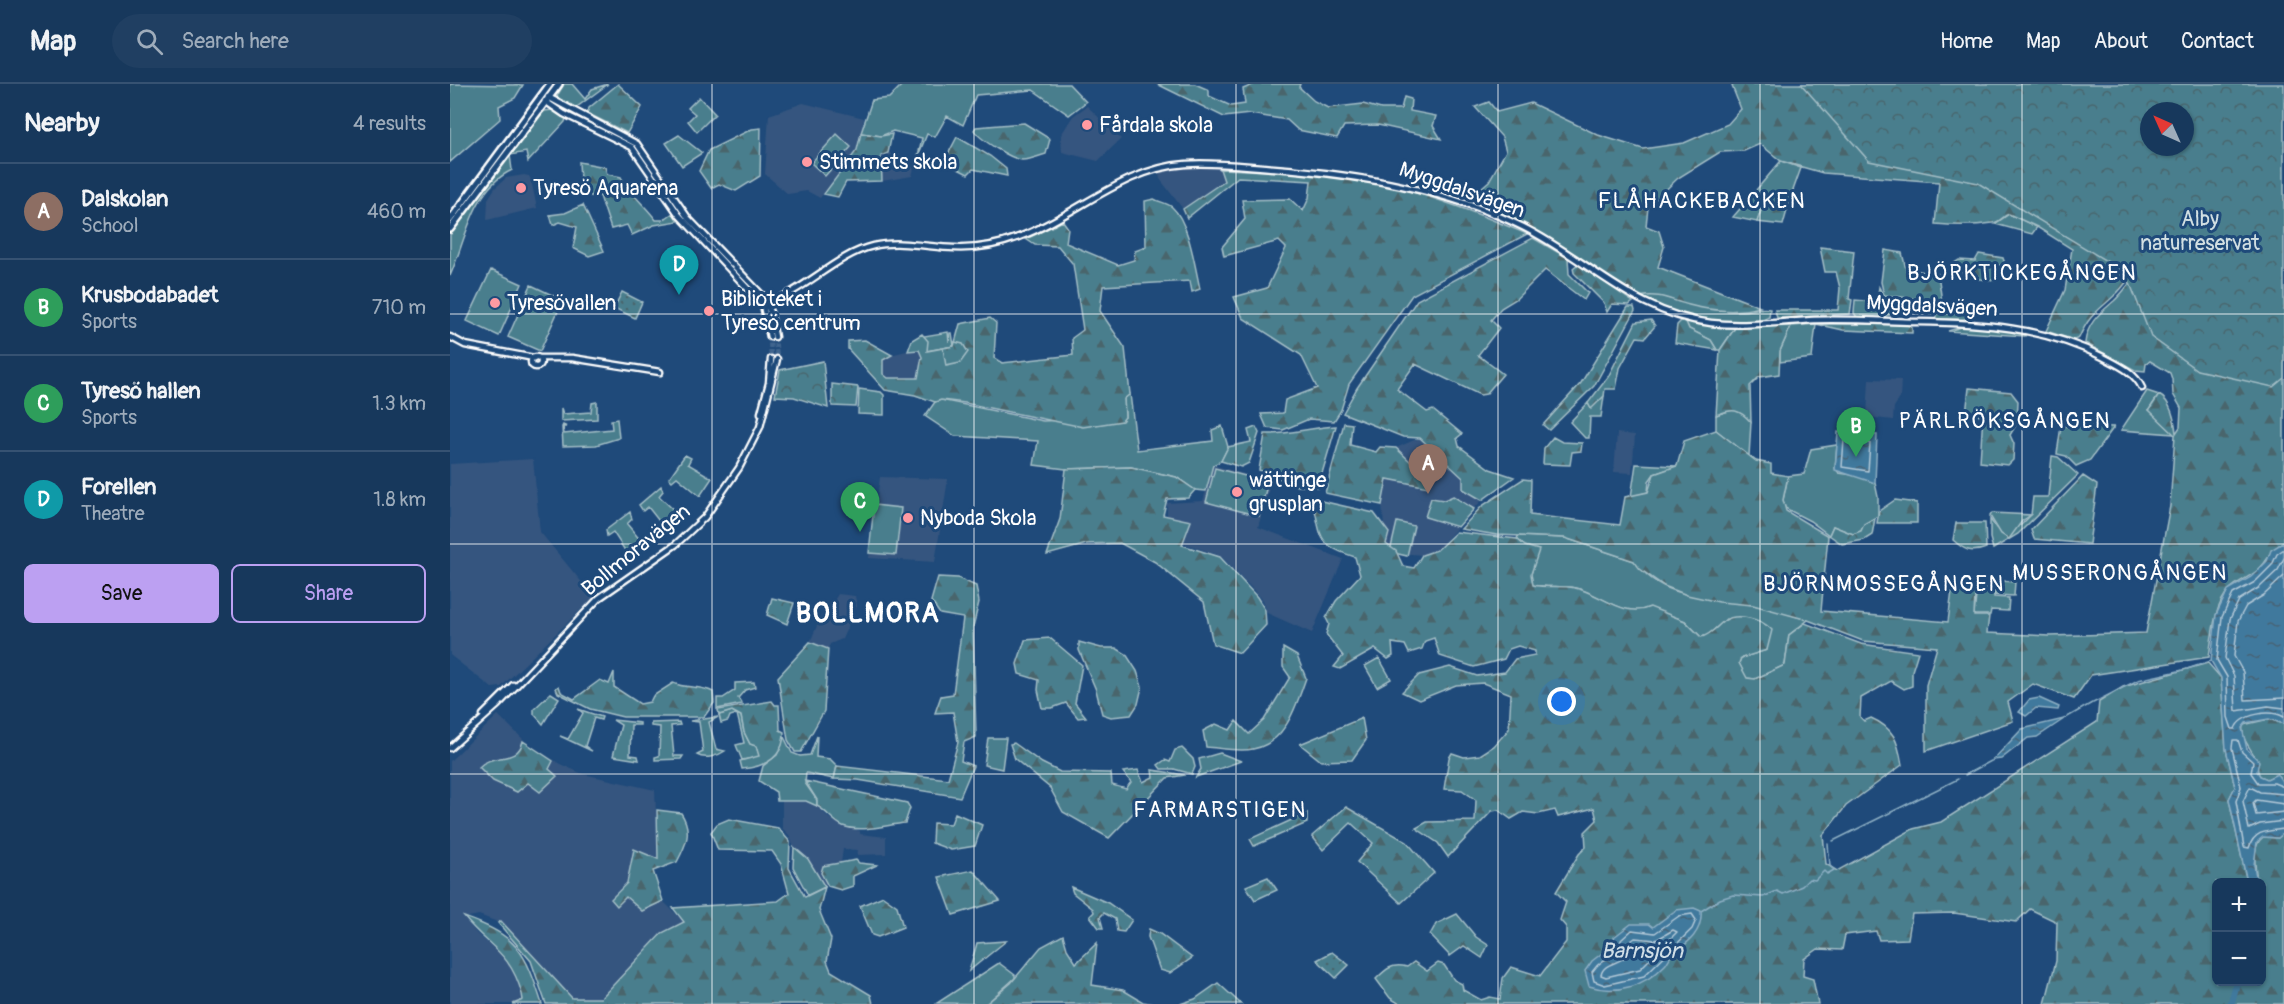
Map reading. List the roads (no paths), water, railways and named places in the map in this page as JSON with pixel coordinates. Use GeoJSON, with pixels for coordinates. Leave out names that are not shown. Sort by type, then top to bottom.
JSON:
{"type":"FeatureCollection","features":[{"type":"Feature","properties":{"kind":"main road"},"geometry":{"type":"LineString","coordinates":[[450,229],[532,119],[550,84]]}},
{"type":"Feature","properties":{"kind":"main road"},"geometry":{"type":"LineString","coordinates":[[450,220],[545,97],[560,84]]}},
{"type":"Feature","properties":{"kind":"street"},"geometry":{"type":"LineString","coordinates":[[558,107],[555,94],[560,84]]}},
{"type":"Feature","properties":{"kind":"street"},"geometry":{"type":"LineString","coordinates":[[545,97],[572,117],[623,141],[645,160],[710,244],[766,304],[773,337]]}},
{"type":"Feature","properties":{"kind":"street"},"geometry":{"type":"LineString","coordinates":[[532,119],[545,108],[558,107],[626,136],[637,144],[645,160]]}},
{"type":"Feature","properties":{"kind":"street"},"geometry":{"type":"LineString","coordinates":[[572,117],[578,115]]}},
{"type":"Feature","properties":{"kind":"street","name":"Myggdalsvägen"},"geometry":{"type":"LineString","coordinates":[[766,304],[855,253],[874,246],[969,248],[1001,243],[1033,231],[1147,171],[1190,164],[1239,166],[1372,179],[1456,201],[1520,226],[1576,258],[1642,303],[1677,316],[1735,325],[1851,319],[2013,327],[2080,345],[2133,374],[2142,387]]}},
{"type":"Feature","properties":{"kind":"street"},"geometry":{"type":"LineString","coordinates":[[450,337],[465,345],[524,356],[550,360],[572,358],[660,372]]}},
{"type":"Feature","properties":{"kind":"street"},"geometry":{"type":"LineString","coordinates":[[524,356],[534,367],[550,360]]}},
{"type":"Feature","properties":{"kind":"street"},"geometry":{"type":"LineString","coordinates":[[531,363],[537,358]]}},
{"type":"Feature","properties":{"kind":"street"},"geometry":{"type":"LineString","coordinates":[[537,358],[540,365]]}},
{"type":"Feature","properties":{"kind":"street","name":"Bollmoravägen"},"geometry":{"type":"LineString","coordinates":[[754,439],[769,383],[771,359]]}},
{"type":"Feature","properties":{"kind":"street","name":"Bollmoravägen"},"geometry":{"type":"LineString","coordinates":[[450,748],[498,705],[599,598],[675,545],[705,517],[735,475],[754,439],[766,406],[777,359]]}},
{"type":"Feature","properties":{"kind":"water"},"geometry":{"type":"Polygon","coordinates":[[[1838,432],[1877,435],[1875,483],[1835,470],[1838,432]]]}},
{"type":"Feature","properties":{"kind":"water"},"geometry":{"type":"Polygon","coordinates":[[[2284,542],[2284,724],[2269,719],[2246,723],[2242,728],[2247,749],[2259,761],[2257,771],[2260,776],[2267,779],[2277,774],[2284,784],[2284,833],[2278,838],[2263,837],[2257,842],[2254,865],[2256,878],[2246,878],[2229,799],[2235,787],[2226,749],[2221,678],[2211,661],[2216,615],[2228,590],[2251,577],[2267,561],[2271,550],[2284,542]]]}},
{"type":"Feature","properties":{"kind":"water"},"geometry":{"type":"Polygon","coordinates":[[[2039,698],[2059,707],[2058,710],[2036,708],[2026,716],[2019,712],[2029,700],[2039,698]]]}},
{"type":"Feature","properties":{"kind":"water"},"geometry":{"type":"Polygon","coordinates":[[[2064,719],[2037,737],[2028,738],[2001,759],[1993,760],[2022,729],[2064,719]]]}},
{"type":"Feature","properties":{"kind":"water","name":"Barnsjön"},"geometry":{"type":"Polygon","coordinates":[[[1694,908],[1701,911],[1697,931],[1657,972],[1630,987],[1599,989],[1589,986],[1585,971],[1592,961],[1609,948],[1615,949],[1614,937],[1631,924],[1649,924],[1653,927],[1676,910],[1694,908]]]}},
{"type":"Feature","properties":{"kind":"waterway"},"geometry":{"type":"LineString","coordinates":[[2187,669],[2211,661]]}},
{"type":"Feature","properties":{"kind":"waterway"},"geometry":{"type":"LineString","coordinates":[[2093,703],[2138,680],[2183,670]]}},
{"type":"Feature","properties":{"kind":"waterway"},"geometry":{"type":"LineString","coordinates":[[2064,719],[2092,703]]}},
{"type":"Feature","properties":{"kind":"waterway"},"geometry":{"type":"LineString","coordinates":[[1965,775],[1993,760]]}},
{"type":"Feature","properties":{"kind":"waterway"},"geometry":{"type":"LineString","coordinates":[[1833,841],[1958,779]]}},
{"type":"Feature","properties":{"kind":"waterway"},"geometry":{"type":"LineString","coordinates":[[1701,911],[1720,899],[1733,895],[1763,897],[1777,891],[1783,894],[1802,886],[1809,879],[1815,880],[1824,871],[1827,874],[1834,870],[1830,866],[1828,844]]}},
{"type":"Feature","properties":{"kind":"waterway"},"geometry":{"type":"LineString","coordinates":[[2231,1004],[2236,986]]}},
{"type":"Feature","properties":{"kind":"tunnel"},"geometry":{"type":"LineString","coordinates":[[770,337],[771,359]]}},
{"type":"Feature","properties":{"kind":"tunnel"},"geometry":{"type":"LineString","coordinates":[[775,337],[777,359]]}},
{"type":"Feature","properties":{"kind":"place","name":"Fårdala skola"},"geometry":{"type":"Point","coordinates":[1087,125]}},
{"type":"Feature","properties":{"kind":"place","name":"Stimmets skola"},"geometry":{"type":"Point","coordinates":[807,162]}},
{"type":"Feature","properties":{"kind":"place","name":"Tyresö Aquarena"},"geometry":{"type":"Point","coordinates":[521,188]}},
{"type":"Feature","properties":{"kind":"place","name":"Forellen"},"geometry":{"type":"Point","coordinates":[679,295]}},
{"type":"Feature","properties":{"kind":"place","name":"Tyresövallen"},"geometry":{"type":"Point","coordinates":[495,303]}},
{"type":"Feature","properties":{"kind":"place","name":"Biblioteket i Tyresö centrum"},"geometry":{"type":"Point","coordinates":[709,311]}},
{"type":"Feature","properties":{"kind":"place","name":"Krusbodabadet"},"geometry":{"type":"Point","coordinates":[1856,457]}},
{"type":"Feature","properties":{"kind":"place","name":"wättinge grusplan"},"geometry":{"type":"Point","coordinates":[1237,492]}},
{"type":"Feature","properties":{"kind":"place","name":"Dalskolan"},"geometry":{"type":"Point","coordinates":[1428,494]}},
{"type":"Feature","properties":{"kind":"place","name":"Nyboda Skola"},"geometry":{"type":"Point","coordinates":[908,518]}},
{"type":"Feature","properties":{"kind":"place","name":"Tyresö hallen"},"geometry":{"type":"Point","coordinates":[860,532]}},
{"type":"Feature","properties":{"kind":"district","name":"FLÅHACKEBACKEN"},"geometry":{"type":"Point","coordinates":[1702,201]}},
{"type":"Feature","properties":{"kind":"district","name":"BJÖRKTICKEGÅNGEN"},"geometry":{"type":"Point","coordinates":[2022,273]}},
{"type":"Feature","properties":{"kind":"district","name":"PÄRLRÖKSGÅNGEN"},"geometry":{"type":"Point","coordinates":[2005,421]}},
{"type":"Feature","properties":{"kind":"district","name":"MUSSERONGÅNGEN"},"geometry":{"type":"Point","coordinates":[2120,573]}},
{"type":"Feature","properties":{"kind":"district","name":"BJÖRNMOSSEGÅNGEN"},"geometry":{"type":"Point","coordinates":[1884,584]}},
{"type":"Feature","properties":{"kind":"district","name":"BOLLMORA"},"geometry":{"type":"Point","coordinates":[868,613]}},
{"type":"Feature","properties":{"kind":"district","name":"FARMARSTIGEN"},"geometry":{"type":"Point","coordinates":[1220,810]}},
{"type":"Feature","properties":{"kind":"park label","name":"Alby naturreservat"},"geometry":{"type":"Point","coordinates":[2200,231]}}]}
